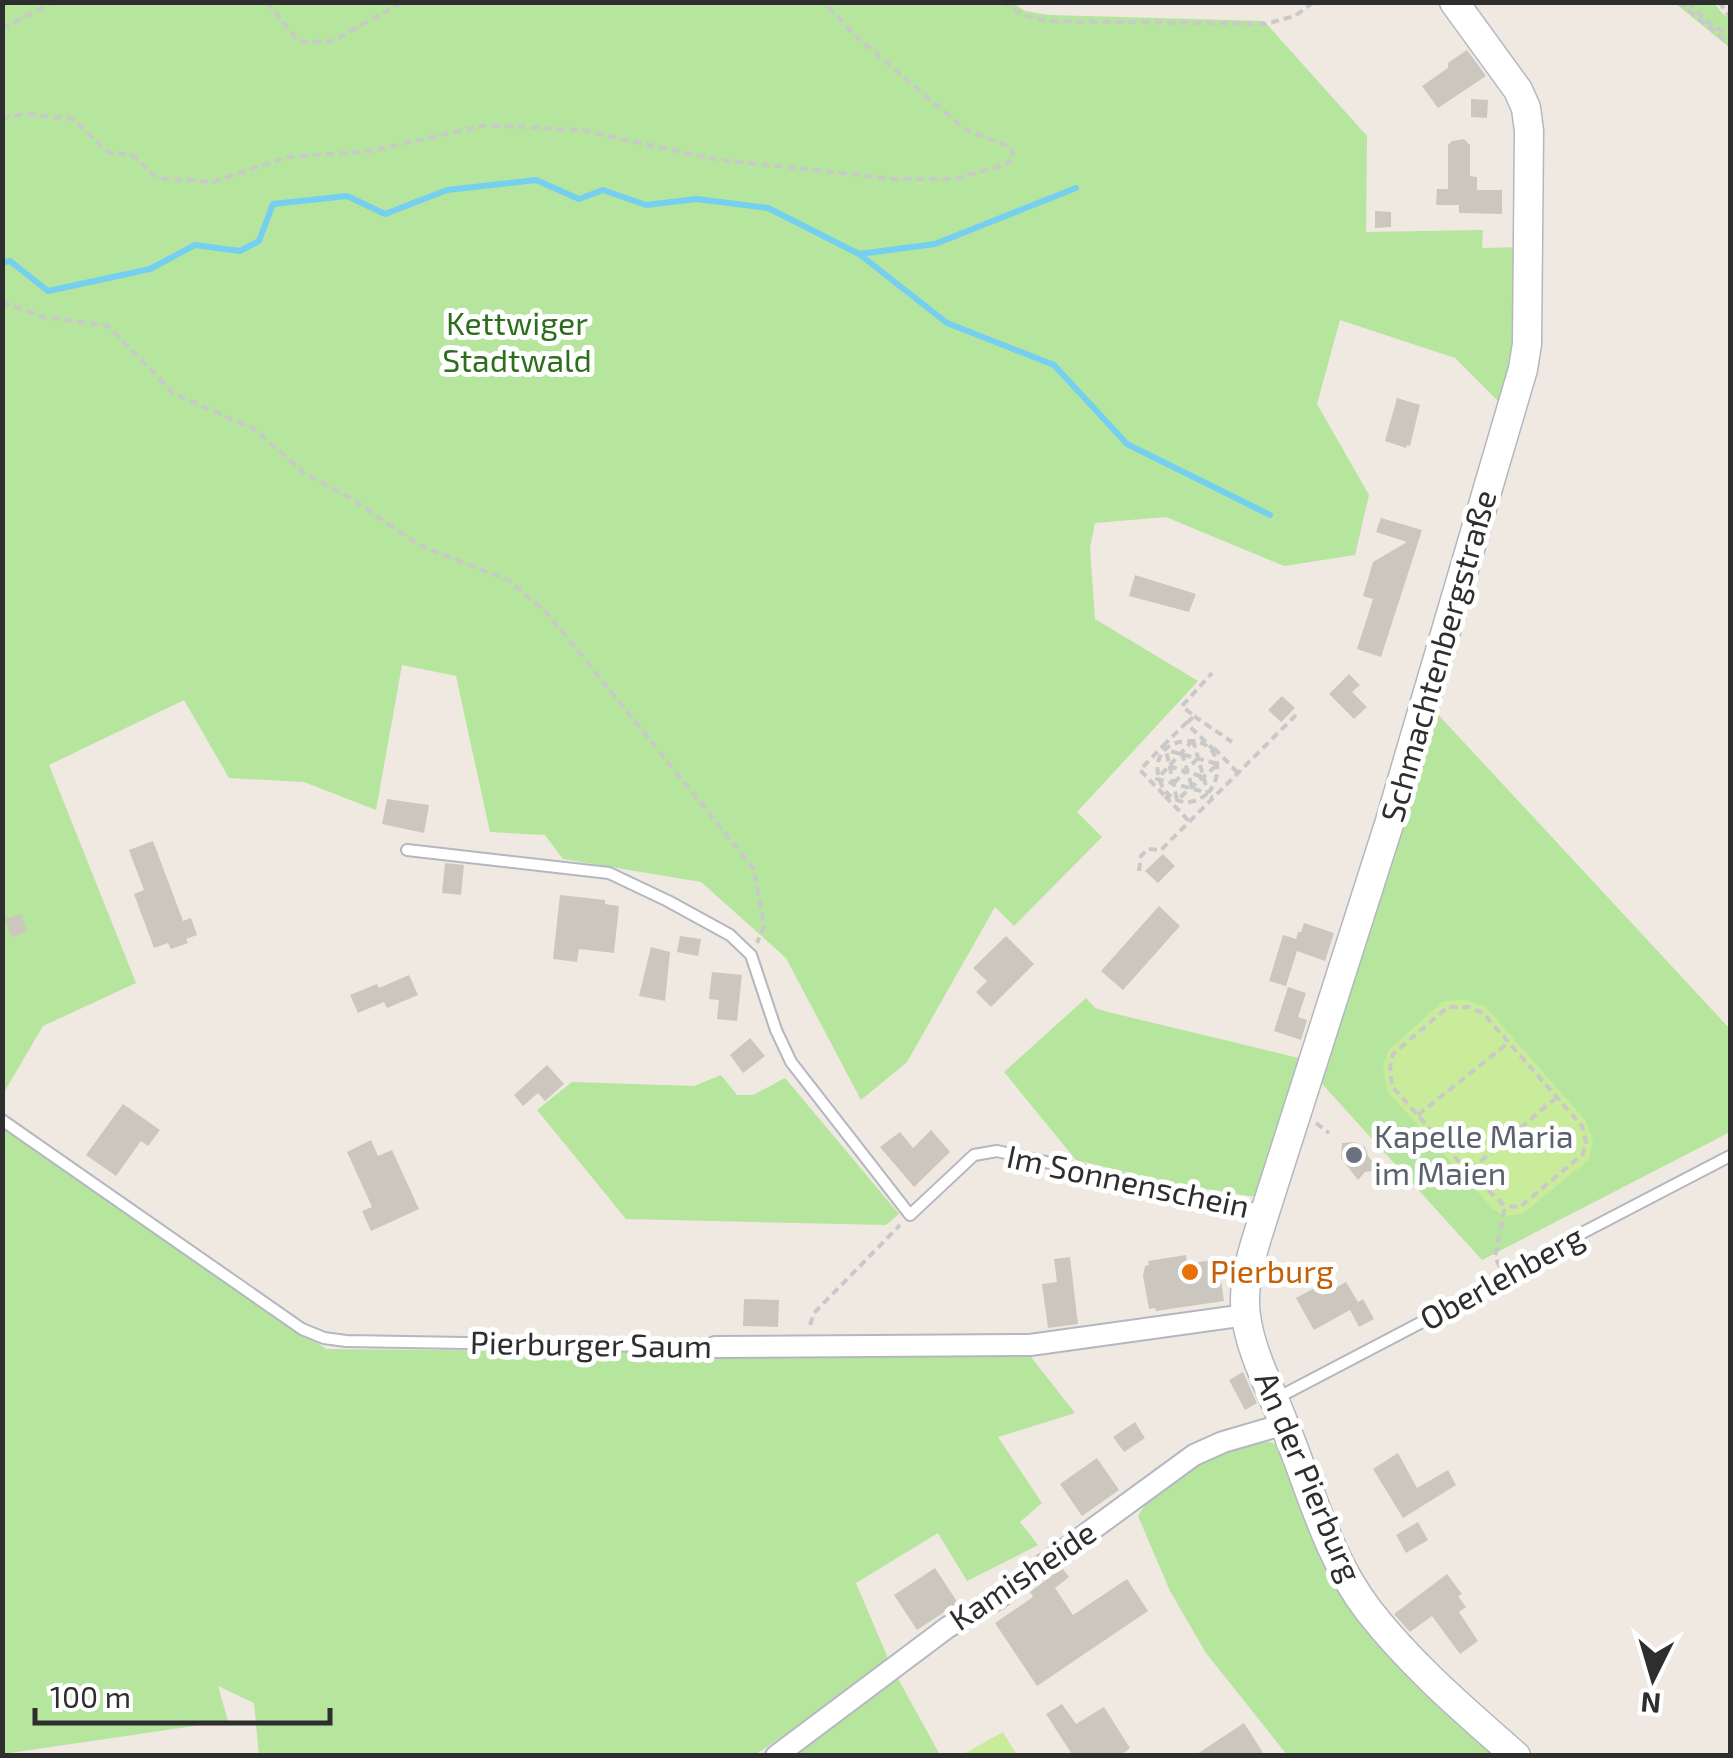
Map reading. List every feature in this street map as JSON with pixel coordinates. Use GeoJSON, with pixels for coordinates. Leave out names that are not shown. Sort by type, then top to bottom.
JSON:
{"type":"FeatureCollection","features":[{"type":"Feature","properties":{"kind":"street","name":"Schmachtenbergstraße"},"geometry":{"type":"LineString","coordinates":[[1246,1315],[1248,1266],[1390,822],[1523,370],[1527,344],[1526,108],[1518,90],[1454,2]]}},
{"type":"Feature","properties":{"kind":"street","name":"Pierburger Saum"},"geometry":{"type":"LineString","coordinates":[[715,1347],[1030,1345],[1246,1315]]}},
{"type":"Feature","properties":{"kind":"street","name":"An der Pierburg"},"geometry":{"type":"LineString","coordinates":[[1246,1315],[1250,1339],[1313,1501],[1341,1566],[1366,1608],[1412,1663],[1516,1756]]}},
{"type":"Feature","properties":{"kind":"street","name":"Kamisheide"},"geometry":{"type":"LineString","coordinates":[[776,1756],[948,1627],[997,1599],[1194,1455],[1279,1412]]}},
{"type":"Feature","properties":{"kind":"lane"},"geometry":{"type":"LineString","coordinates":[[408,850],[609,873],[730,935],[751,955],[791,1062],[910,1215]]}},
{"type":"Feature","properties":{"kind":"lane","name":"Pierburger Saum"},"geometry":{"type":"LineString","coordinates":[[2,1120],[302,1329],[324,1338],[715,1347]]}},
{"type":"Feature","properties":{"kind":"lane","name":"Im Sonnenschein"},"geometry":{"type":"LineString","coordinates":[[910,1215],[974,1155],[997,1151],[1265,1212]]}},
{"type":"Feature","properties":{"kind":"lane","name":"Oberlehberg"},"geometry":{"type":"LineString","coordinates":[[1279,1412],[1584,1232],[1730,1156]]}},
{"type":"Feature","properties":{"kind":"path"},"geometry":{"type":"LineString","coordinates":[[2,29],[54,2]]}},
{"type":"Feature","properties":{"kind":"path"},"geometry":{"type":"LineString","coordinates":[[266,2],[298,42],[333,41],[402,2]]}},
{"type":"Feature","properties":{"kind":"path"},"geometry":{"type":"LineString","coordinates":[[2,118],[25,114],[73,118],[108,152],[132,155],[157,178],[213,182],[288,158],[371,151],[486,125],[580,130],[714,159],[895,179],[953,179],[1004,165],[1014,158],[1010,147],[966,130],[823,2]]}},
{"type":"Feature","properties":{"kind":"path"},"geometry":{"type":"LineString","coordinates":[[1003,2],[1023,15],[1047,21],[1265,24],[1295,16],[1314,2]]}},
{"type":"Feature","properties":{"kind":"path"},"geometry":{"type":"LineString","coordinates":[[1678,2],[1730,44]]}},
{"type":"Feature","properties":{"kind":"path"},"geometry":{"type":"LineString","coordinates":[[1688,2],[1708,22],[1730,35]]}},
{"type":"Feature","properties":{"kind":"path"},"geometry":{"type":"LineString","coordinates":[[1719,2],[1729,14],[1730,26]]}},
{"type":"Feature","properties":{"kind":"path"},"geometry":{"type":"LineString","coordinates":[[2,302],[44,316],[108,326],[173,392],[254,430],[304,473],[349,497],[419,545],[510,581],[549,614],[754,869],[764,926],[751,955]]}},
{"type":"Feature","properties":{"kind":"path"},"geometry":{"type":"LineString","coordinates":[[1212,673],[1182,706],[1232,742]]}},
{"type":"Feature","properties":{"kind":"path"},"geometry":{"type":"LineString","coordinates":[[1139,871],[1148,849],[1161,850],[1210,796],[1299,712]]}},
{"type":"Feature","properties":{"kind":"path"},"geometry":{"type":"LineString","coordinates":[[1189,821],[1140,770],[1194,716]]}},
{"type":"Feature","properties":{"kind":"path"},"geometry":{"type":"LineString","coordinates":[[1186,724],[1238,773]]}},
{"type":"Feature","properties":{"kind":"path"},"geometry":{"type":"LineString","coordinates":[[1194,740],[1210,796]]}},
{"type":"Feature","properties":{"kind":"path"},"geometry":{"type":"LineString","coordinates":[[1158,779],[1194,740]]}},
{"type":"Feature","properties":{"kind":"path"},"geometry":{"type":"LineString","coordinates":[[1194,740],[1212,749],[1218,764],[1210,796],[1191,802],[1165,794],[1157,764],[1165,748],[1194,740]]}},
{"type":"Feature","properties":{"kind":"path"},"geometry":{"type":"LineString","coordinates":[[1165,748],[1218,764]]}},
{"type":"Feature","properties":{"kind":"path"},"geometry":{"type":"LineString","coordinates":[[1165,748],[1177,800]]}},
{"type":"Feature","properties":{"kind":"path"},"geometry":{"type":"LineString","coordinates":[[1182,753],[1192,787]]}},
{"type":"Feature","properties":{"kind":"path"},"geometry":{"type":"LineString","coordinates":[[1174,783],[1198,758]]}},
{"type":"Feature","properties":{"kind":"path"},"geometry":{"type":"LineString","coordinates":[[1177,800],[1218,764]]}},
{"type":"Feature","properties":{"kind":"path"},"geometry":{"type":"LineString","coordinates":[[1170,766],[1204,777]]}},
{"type":"Feature","properties":{"kind":"path"},"geometry":{"type":"LineString","coordinates":[[1158,779],[1210,796]]}},
{"type":"Feature","properties":{"kind":"path"},"geometry":{"type":"LineString","coordinates":[[1448,1006],[1469,1007],[1483,1013],[1558,1098],[1582,1126],[1586,1143],[1583,1154],[1520,1206],[1505,1206],[1468,1172],[1392,1086],[1393,1054],[1448,1006]]}},
{"type":"Feature","properties":{"kind":"path"},"geometry":{"type":"LineString","coordinates":[[1418,1115],[1509,1042]]}},
{"type":"Feature","properties":{"kind":"path"},"geometry":{"type":"LineString","coordinates":[[1468,1172],[1558,1098]]}},
{"type":"Feature","properties":{"kind":"path"},"geometry":{"type":"LineString","coordinates":[[1505,1206],[1494,1257],[1506,1278]]}},
{"type":"Feature","properties":{"kind":"path"},"geometry":{"type":"LineString","coordinates":[[803,1345],[814,1313],[910,1215]]}},
{"type":"Feature","properties":{"kind":"green space","name":"Kettwiger Stadtwald"},"geometry":{"type":"Polygon","coordinates":[[[1012,2],[1025,11],[1049,15],[1264,21],[1367,136],[1366,232],[1483,230],[1482,248],[1522,247],[1521,346],[1503,406],[1455,358],[1340,320],[1317,404],[1369,495],[1355,555],[1284,566],[1166,517],[1095,523],[1090,548],[1095,619],[1198,681],[1077,812],[1102,837],[1014,926],[995,907],[907,1062],[861,1100],[786,958],[701,882],[563,859],[545,835],[490,832],[456,676],[402,665],[376,810],[304,782],[229,778],[184,700],[49,765],[136,983],[43,1026],[3,1094],[3,3],[1012,2]]]}},
{"type":"Feature","properties":{"kind":"green space"},"geometry":{"type":"Polygon","coordinates":[[[1675,3],[1714,3],[1730,18],[1730,48],[1675,3]]]}},
{"type":"Feature","properties":{"kind":"green space"},"geometry":{"type":"Polygon","coordinates":[[[1432,708],[1730,1029],[1730,1132],[1482,1260],[1314,1075],[1432,708]]]}},
{"type":"Feature","properties":{"kind":"green space"},"geometry":{"type":"Polygon","coordinates":[[[1086,998],[1095,1008],[1108,1012],[1307,1060],[1261,1198],[1175,1184],[1076,1160],[1004,1072],[1086,998]]]}},
{"type":"Feature","properties":{"kind":"green space"},"geometry":{"type":"Polygon","coordinates":[[[1466,1000],[1486,1007],[1585,1120],[1593,1139],[1589,1160],[1522,1214],[1504,1216],[1493,1209],[1387,1091],[1383,1065],[1389,1050],[1443,1001],[1466,1000]]]}},
{"type":"Feature","properties":{"kind":"green space"},"geometry":{"type":"Polygon","coordinates":[[[721,1075],[737,1095],[753,1095],[785,1078],[899,1214],[886,1225],[626,1219],[537,1110],[572,1082],[694,1086],[721,1075]]]}},
{"type":"Feature","properties":{"kind":"green space"},"geometry":{"type":"Polygon","coordinates":[[[3,1128],[326,1349],[1027,1352],[1075,1413],[998,1437],[1042,1503],[1020,1522],[1038,1545],[967,1581],[938,1533],[856,1583],[890,1663],[755,1755],[259,1755],[254,1703],[218,1686],[228,1721],[3,1754],[3,1128]]]}},
{"type":"Feature","properties":{"kind":"green space"},"geometry":{"type":"Polygon","coordinates":[[[1265,1441],[1281,1445],[1322,1546],[1503,1755],[1287,1755],[1206,1653],[1170,1591],[1138,1516],[1148,1500],[1204,1456],[1265,1441]]]}},
{"type":"Feature","properties":{"kind":"green space"},"geometry":{"type":"Polygon","coordinates":[[[896,1675],[940,1755],[790,1756],[896,1675]]]}},
{"type":"Feature","properties":{"kind":"green space"},"geometry":{"type":"Polygon","coordinates":[[[1003,1732],[1017,1755],[962,1755],[1003,1732]]]}},
{"type":"Feature","properties":{"kind":"building"},"geometry":{"type":"Polygon","coordinates":[[[1467,50],[1486,76],[1438,108],[1422,86],[1467,50]]]}},
{"type":"Feature","properties":{"kind":"building"},"geometry":{"type":"Polygon","coordinates":[[[1471,99],[1488,100],[1487,118],[1471,117],[1471,99]]]}},
{"type":"Feature","properties":{"kind":"building"},"geometry":{"type":"Polygon","coordinates":[[[1464,139],[1470,145],[1470,176],[1477,177],[1477,190],[1502,190],[1502,214],[1459,213],[1459,205],[1436,205],[1437,189],[1448,189],[1448,145],[1464,139]]]}},
{"type":"Feature","properties":{"kind":"building"},"geometry":{"type":"Polygon","coordinates":[[[1375,211],[1391,212],[1391,227],[1375,228],[1375,211]]]}},
{"type":"Feature","properties":{"kind":"building"},"geometry":{"type":"Polygon","coordinates":[[[1397,398],[1420,405],[1410,446],[1406,448],[1385,441],[1397,398]]]}},
{"type":"Feature","properties":{"kind":"building"},"geometry":{"type":"Polygon","coordinates":[[[1381,518],[1422,530],[1381,657],[1357,649],[1373,599],[1363,596],[1373,562],[1407,542],[1376,532],[1381,518]]]}},
{"type":"Feature","properties":{"kind":"building"},"geometry":{"type":"Polygon","coordinates":[[[1135,575],[1196,594],[1189,612],[1129,596],[1135,575]]]}},
{"type":"Feature","properties":{"kind":"building"},"geometry":{"type":"Polygon","coordinates":[[[1349,674],[1360,685],[1352,692],[1367,707],[1354,719],[1329,694],[1349,674]]]}},
{"type":"Feature","properties":{"kind":"building"},"geometry":{"type":"Polygon","coordinates":[[[1282,696],[1295,708],[1281,722],[1268,710],[1282,696]]]}},
{"type":"Feature","properties":{"kind":"building"},"geometry":{"type":"Polygon","coordinates":[[[387,799],[429,805],[424,833],[382,824],[387,799]]]}},
{"type":"Feature","properties":{"kind":"building"},"geometry":{"type":"Polygon","coordinates":[[[153,841],[183,921],[191,918],[197,935],[171,949],[168,943],[154,948],[134,894],[144,890],[129,850],[153,841]]]}},
{"type":"Feature","properties":{"kind":"building"},"geometry":{"type":"Polygon","coordinates":[[[1163,854],[1175,866],[1158,883],[1145,871],[1163,854]]]}},
{"type":"Feature","properties":{"kind":"building"},"geometry":{"type":"Polygon","coordinates":[[[445,863],[464,865],[461,895],[442,893],[445,863]]]}},
{"type":"Feature","properties":{"kind":"building"},"geometry":{"type":"Polygon","coordinates":[[[560,895],[605,900],[605,904],[619,906],[614,953],[579,949],[577,962],[553,959],[560,895]]]}},
{"type":"Feature","properties":{"kind":"building"},"geometry":{"type":"Polygon","coordinates":[[[1159,906],[1180,926],[1123,990],[1101,971],[1159,906]]]}},
{"type":"Feature","properties":{"kind":"building"},"geometry":{"type":"Polygon","coordinates":[[[21,914],[27,932],[11,937],[5,919],[21,914]]]}},
{"type":"Feature","properties":{"kind":"building"},"geometry":{"type":"Polygon","coordinates":[[[1304,923],[1334,933],[1325,961],[1297,951],[1286,986],[1269,981],[1283,935],[1296,939],[1304,923]]]}},
{"type":"Feature","properties":{"kind":"building"},"geometry":{"type":"Polygon","coordinates":[[[680,936],[701,939],[698,956],[677,952],[680,936]]]}},
{"type":"Feature","properties":{"kind":"building"},"geometry":{"type":"Polygon","coordinates":[[[1006,936],[1034,964],[991,1007],[976,992],[987,981],[973,968],[1006,936]]]}},
{"type":"Feature","properties":{"kind":"building"},"geometry":{"type":"Polygon","coordinates":[[[651,947],[670,952],[665,1001],[639,996],[651,947]]]}},
{"type":"Feature","properties":{"kind":"building"},"geometry":{"type":"Polygon","coordinates":[[[712,972],[742,975],[737,1021],[717,1019],[719,1000],[709,999],[712,972]]]}},
{"type":"Feature","properties":{"kind":"building"},"geometry":{"type":"Polygon","coordinates":[[[409,975],[418,995],[387,1008],[384,1002],[358,1013],[350,995],[409,975]]]}},
{"type":"Feature","properties":{"kind":"building"},"geometry":{"type":"Polygon","coordinates":[[[1288,987],[1306,993],[1298,1017],[1307,1020],[1301,1040],[1274,1031],[1288,987]]]}},
{"type":"Feature","properties":{"kind":"building"},"geometry":{"type":"Polygon","coordinates":[[[750,1038],[765,1056],[743,1073],[730,1055],[750,1038]]]}},
{"type":"Feature","properties":{"kind":"building"},"geometry":{"type":"Polygon","coordinates":[[[547,1065],[564,1084],[545,1101],[538,1093],[523,1106],[514,1095],[547,1065]]]}},
{"type":"Feature","properties":{"kind":"building"},"geometry":{"type":"Polygon","coordinates":[[[123,1104],[160,1130],[148,1146],[141,1141],[116,1176],[86,1155],[123,1104]]]}},
{"type":"Feature","properties":{"kind":"building"},"geometry":{"type":"Polygon","coordinates":[[[931,1130],[950,1152],[914,1187],[880,1147],[900,1132],[913,1148],[931,1130]]]}},
{"type":"Feature","properties":{"kind":"building"},"geometry":{"type":"Polygon","coordinates":[[[371,1140],[378,1156],[392,1150],[419,1209],[371,1231],[362,1211],[372,1207],[347,1152],[371,1140]]]}},
{"type":"Feature","properties":{"kind":"building","name":"Kapelle Maria im Maien"},"geometry":{"type":"Polygon","coordinates":[[[1355,1142],[1365,1147],[1379,1170],[1365,1172],[1358,1180],[1341,1158],[1342,1143],[1355,1142]]]}},
{"type":"Feature","properties":{"kind":"building"},"geometry":{"type":"Polygon","coordinates":[[[1186,1255],[1187,1264],[1218,1259],[1224,1301],[1149,1309],[1143,1276],[1148,1261],[1186,1255]]]}},
{"type":"Feature","properties":{"kind":"building"},"geometry":{"type":"Polygon","coordinates":[[[1070,1257],[1078,1324],[1048,1328],[1042,1284],[1057,1282],[1054,1259],[1070,1257]]]}},
{"type":"Feature","properties":{"kind":"building"},"geometry":{"type":"Polygon","coordinates":[[[1346,1282],[1358,1302],[1363,1299],[1374,1319],[1359,1327],[1350,1310],[1314,1330],[1296,1298],[1318,1286],[1323,1295],[1346,1282]]]}},
{"type":"Feature","properties":{"kind":"building"},"geometry":{"type":"Polygon","coordinates":[[[744,1299],[779,1300],[778,1327],[743,1326],[744,1299]]]}},
{"type":"Feature","properties":{"kind":"building"},"geometry":{"type":"Polygon","coordinates":[[[1243,1372],[1257,1403],[1245,1410],[1229,1380],[1243,1372]]]}},
{"type":"Feature","properties":{"kind":"building"},"geometry":{"type":"Polygon","coordinates":[[[1135,1422],[1145,1438],[1124,1452],[1113,1437],[1135,1422]]]}},
{"type":"Feature","properties":{"kind":"building"},"geometry":{"type":"Polygon","coordinates":[[[1398,1453],[1417,1488],[1448,1470],[1456,1485],[1403,1518],[1373,1469],[1398,1453]]]}},
{"type":"Feature","properties":{"kind":"building"},"geometry":{"type":"Polygon","coordinates":[[[1097,1458],[1119,1490],[1082,1516],[1060,1484],[1097,1458]]]}},
{"type":"Feature","properties":{"kind":"building"},"geometry":{"type":"Polygon","coordinates":[[[1418,1522],[1428,1540],[1406,1553],[1396,1535],[1418,1522]]]}},
{"type":"Feature","properties":{"kind":"building"},"geometry":{"type":"Polygon","coordinates":[[[935,1568],[958,1603],[917,1630],[894,1595],[935,1568]]]}},
{"type":"Feature","properties":{"kind":"building"},"geometry":{"type":"Polygon","coordinates":[[[1062,1568],[1069,1577],[1055,1588],[1073,1615],[1127,1579],[1148,1611],[1037,1686],[995,1623],[1033,1597],[1030,1592],[1062,1568]]]}},
{"type":"Feature","properties":{"kind":"building"},"geometry":{"type":"Polygon","coordinates":[[[1447,1574],[1462,1594],[1458,1596],[1466,1607],[1459,1612],[1478,1641],[1460,1654],[1432,1616],[1410,1632],[1394,1614],[1447,1574]]]}},
{"type":"Feature","properties":{"kind":"building"},"geometry":{"type":"Polygon","coordinates":[[[1062,1704],[1076,1724],[1104,1707],[1130,1748],[1120,1756],[1073,1756],[1046,1714],[1062,1704]]]}},
{"type":"Feature","properties":{"kind":"building"},"geometry":{"type":"Polygon","coordinates":[[[1244,1723],[1265,1756],[1194,1756],[1244,1723]]]}},
{"type":"Feature","properties":{"kind":"waterway"},"geometry":{"type":"LineString","coordinates":[[2,263],[10,261],[48,291],[150,269],[195,245],[240,251],[259,241],[273,204],[347,196],[385,214],[447,190],[536,180],[579,199],[603,190],[646,205],[697,199],[768,208],[859,254],[947,323],[1054,365],[1127,444],[1270,515]]}},
{"type":"Feature","properties":{"kind":"waterway"},"geometry":{"type":"LineString","coordinates":[[859,254],[935,244],[1076,188]]}},
{"type":"Feature","properties":{"kind":"place","name":"Kapelle Maria im Maien"},"geometry":{"type":"Point","coordinates":[1354,1155]}},
{"type":"Feature","properties":{"kind":"place","name":"Pierburg"},"geometry":{"type":"Point","coordinates":[1190,1272]}}]}
